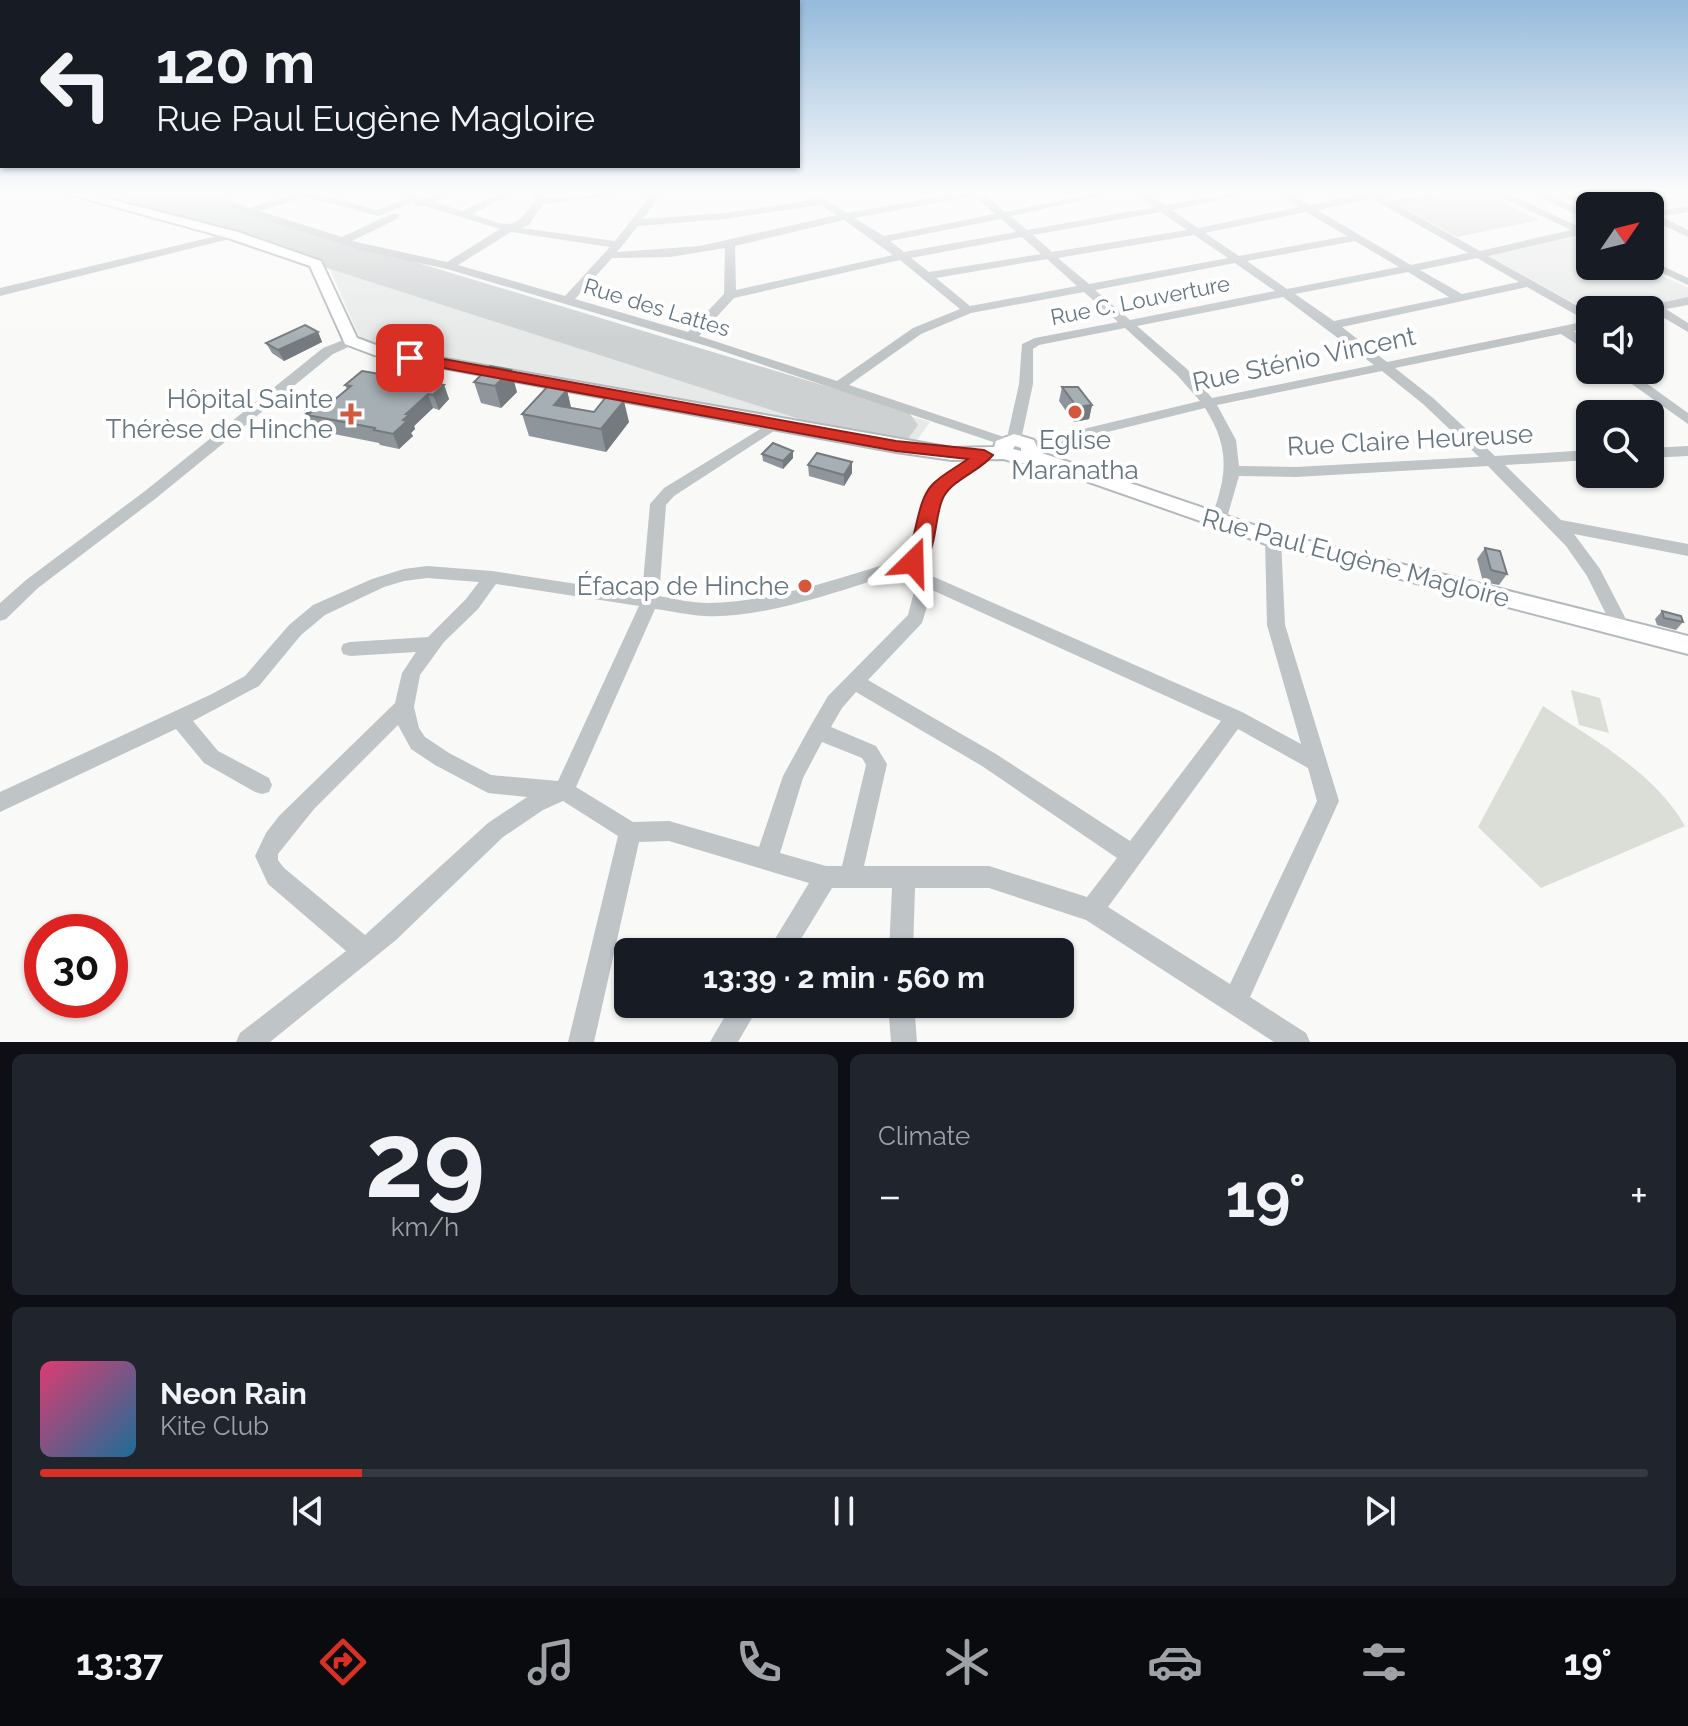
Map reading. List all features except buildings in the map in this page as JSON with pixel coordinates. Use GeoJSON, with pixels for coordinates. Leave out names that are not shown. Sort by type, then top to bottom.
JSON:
{"type":"FeatureCollection","features":[{"type":"Feature","properties":{"kind":"main road"},"geometry":{"type":"LineString","coordinates":[[255,242],[297,254],[316,264],[351,341]]}},
{"type":"Feature","properties":{"kind":"main road","name":"Rue Paul Eugène Magloire"},"geometry":{"type":"LineString","coordinates":[[351,341],[380,352],[910,448],[984,455],[1016,447],[1273,539],[1688,645]]}},
{"type":"Feature","properties":{"kind":"street"},"geometry":{"type":"LineString","coordinates":[[0,292],[206,242]]}},
{"type":"Feature","properties":{"kind":"street","name":"Rue des Lattes"},"geometry":{"type":"LineString","coordinates":[[346,242],[449,266],[691,337],[1016,447]]}},
{"type":"Feature","properties":{"kind":"street"},"geometry":{"type":"LineString","coordinates":[[449,266],[486,242]]}},
{"type":"Feature","properties":{"kind":"street"},"geometry":{"type":"LineString","coordinates":[[595,242],[618,245]]}},
{"type":"Feature","properties":{"kind":"street"},"geometry":{"type":"LineString","coordinates":[[567,301],[621,242]]}},
{"type":"Feature","properties":{"kind":"street"},"geometry":{"type":"LineString","coordinates":[[610,255],[650,257],[740,242]]}},
{"type":"Feature","properties":{"kind":"street"},"geometry":{"type":"LineString","coordinates":[[884,242],[968,310]]}},
{"type":"Feature","properties":{"kind":"street"},"geometry":{"type":"LineString","coordinates":[[691,337],[730,295],[902,256],[982,242]]}},
{"type":"Feature","properties":{"kind":"street"},"geometry":{"type":"LineString","coordinates":[[1033,242],[1182,372],[1211,402],[1234,461],[1231,493],[1218,521]]}},
{"type":"Feature","properties":{"kind":"street"},"geometry":{"type":"LineString","coordinates":[[927,276],[1135,242]]}},
{"type":"Feature","properties":{"kind":"street"},"geometry":{"type":"LineString","coordinates":[[1214,242],[1386,366],[1489,460],[1557,525],[1594,573],[1622,629]]}},
{"type":"Feature","properties":{"kind":"street"},"geometry":{"type":"LineString","coordinates":[[840,385],[917,331],[968,310],[1331,242]]}},
{"type":"Feature","properties":{"kind":"street"},"geometry":{"type":"LineString","coordinates":[[1365,242],[1458,297]]}},
{"type":"Feature","properties":{"kind":"street"},"geometry":{"type":"LineString","coordinates":[[1455,242],[1576,313]]}},
{"type":"Feature","properties":{"kind":"street","name":"Rue C. Louverture"},"geometry":{"type":"LineString","coordinates":[[1016,447],[1026,384],[1027,347],[1048,338],[1541,242]]}},
{"type":"Feature","properties":{"kind":"street"},"geometry":{"type":"LineString","coordinates":[[730,244],[730,295]]}},
{"type":"Feature","properties":{"kind":"street"},"geometry":{"type":"LineString","coordinates":[[1664,270],[1688,282]]}},
{"type":"Feature","properties":{"kind":"street"},"geometry":{"type":"LineString","coordinates":[[1332,325],[1527,284]]}},
{"type":"Feature","properties":{"kind":"street"},"geometry":{"type":"LineString","coordinates":[[1664,306],[1688,301]]}},
{"type":"Feature","properties":{"kind":"street"},"geometry":{"type":"LineString","coordinates":[[1664,316],[1688,328]]}},
{"type":"Feature","properties":{"kind":"street","name":"Rue Sténio Vincent"},"geometry":{"type":"LineString","coordinates":[[1016,447],[1211,402],[1576,326]]}},
{"type":"Feature","properties":{"kind":"street"},"geometry":{"type":"LineString","coordinates":[[1564,330],[1576,339]]}},
{"type":"Feature","properties":{"kind":"street"},"geometry":{"type":"LineString","coordinates":[[0,614],[32,584],[162,486],[328,351],[351,341]]}},
{"type":"Feature","properties":{"kind":"street"},"geometry":{"type":"LineString","coordinates":[[1638,384],[1688,420]]}},
{"type":"Feature","properties":{"kind":"street"},"geometry":{"type":"LineString","coordinates":[[249,1042],[407,915],[491,831],[532,803],[564,791],[650,601],[658,504],[669,492],[775,424]]}},
{"type":"Feature","properties":{"kind":"street"},"geometry":{"type":"LineString","coordinates":[[1664,452],[1688,451]]}},
{"type":"Feature","properties":{"kind":"street"},"geometry":{"type":"LineString","coordinates":[[0,802],[180,719],[252,681],[295,630],[319,610],[404,575],[427,572],[492,577],[705,610],[739,609],[781,601],[913,562],[920,554],[938,489],[984,455]]}},
{"type":"Feature","properties":{"kind":"street","name":"Rue Claire Heureuse"},"geometry":{"type":"LineString","coordinates":[[1233,471],[1296,472],[1576,456]]}},
{"type":"Feature","properties":{"kind":"street"},"geometry":{"type":"LineString","coordinates":[[1557,525],[1688,550]]}},
{"type":"Feature","properties":{"kind":"street"},"geometry":{"type":"LineString","coordinates":[[1234,1003],[1328,801],[1276,625],[1273,539]]}},
{"type":"Feature","properties":{"kind":"street"},"geometry":{"type":"LineString","coordinates":[[913,562],[926,580],[1235,718],[1318,763]]}},
{"type":"Feature","properties":{"kind":"street"},"geometry":{"type":"LineString","coordinates":[[492,577],[411,673],[404,707],[410,731],[418,743],[488,784],[564,791],[630,832],[669,831],[826,877],[989,877],[1092,910],[1297,1042]]}},
{"type":"Feature","properties":{"kind":"street"},"geometry":{"type":"LineString","coordinates":[[767,858],[793,776],[818,731],[835,702],[916,618],[926,580]]}},
{"type":"Feature","properties":{"kind":"street"},"geometry":{"type":"LineString","coordinates":[[350,649],[433,644]]}},
{"type":"Feature","properties":{"kind":"street"},"geometry":{"type":"LineString","coordinates":[[855,682],[989,760],[1132,855]]}},
{"type":"Feature","properties":{"kind":"street"},"geometry":{"type":"LineString","coordinates":[[364,950],[276,876],[268,864],[267,854],[284,828],[404,707]]}},
{"type":"Feature","properties":{"kind":"street"},"geometry":{"type":"LineString","coordinates":[[1092,910],[1235,718]]}},
{"type":"Feature","properties":{"kind":"street"},"geometry":{"type":"LineString","coordinates":[[180,719],[211,757],[262,785]]}},
{"type":"Feature","properties":{"kind":"street"},"geometry":{"type":"LineString","coordinates":[[818,731],[869,752],[877,764],[850,878]]}},
{"type":"Feature","properties":{"kind":"street"},"geometry":{"type":"LineString","coordinates":[[581,1042],[630,832]]}},
{"type":"Feature","properties":{"kind":"street"},"geometry":{"type":"LineString","coordinates":[[902,938],[904,875]]}},
{"type":"Feature","properties":{"kind":"street"},"geometry":{"type":"LineString","coordinates":[[788,938],[826,877]]}},
{"type":"Feature","properties":{"kind":"street"},"geometry":{"type":"LineString","coordinates":[[723,1042],[738,1018]]}},
{"type":"Feature","properties":{"kind":"street"},"geometry":{"type":"LineString","coordinates":[[902,1018],[904,1042]]}},
{"type":"Feature","properties":{"kind":"shaded area"},"geometry":{"type":"Polygon","coordinates":[[[264,242],[333,242],[930,422],[915,443],[384,347],[363,340],[358,334],[326,260],[264,242]]]}},
{"type":"Feature","properties":{"kind":"shaded area"},"geometry":{"type":"Polygon","coordinates":[[[1551,242],[1576,242],[1576,280],[1664,280],[1664,277],[1688,288],[1688,297],[1664,302],[1664,296],[1576,296],[1576,304],[1485,254],[1551,242]]]}},
{"type":"Feature","properties":{"kind":"shaded area"},"geometry":{"type":"Polygon","coordinates":[[[1571,690],[1600,698],[1609,733],[1579,725],[1571,690]]]}},
{"type":"Feature","properties":{"kind":"shaded area"},"geometry":{"type":"Polygon","coordinates":[[[1543,706],[1640,773],[1657,789],[1685,826],[1541,888],[1478,827],[1543,706]]]}},
{"type":"Feature","properties":{"kind":"runway"},"geometry":{"type":"LineString","coordinates":[[296,242],[885,425]]}},
{"type":"Feature","properties":{"kind":"place","name":"Eglise Maranatha"},"geometry":{"type":"Point","coordinates":[1075,412]}},
{"type":"Feature","properties":{"kind":"place","name":"Hôpital Sainte Thérèse de Hinche"},"geometry":{"type":"Point","coordinates":[351,414]}},
{"type":"Feature","properties":{"kind":"place","name":"Éfacap de Hinche"},"geometry":{"type":"Point","coordinates":[805,586]}},
{"type":"Feature","properties":{"kind":"route"},"geometry":{"type":"LineString","coordinates":[[410,358],[896,446],[984,455],[938,489],[920,554],[913,562]]}}]}
